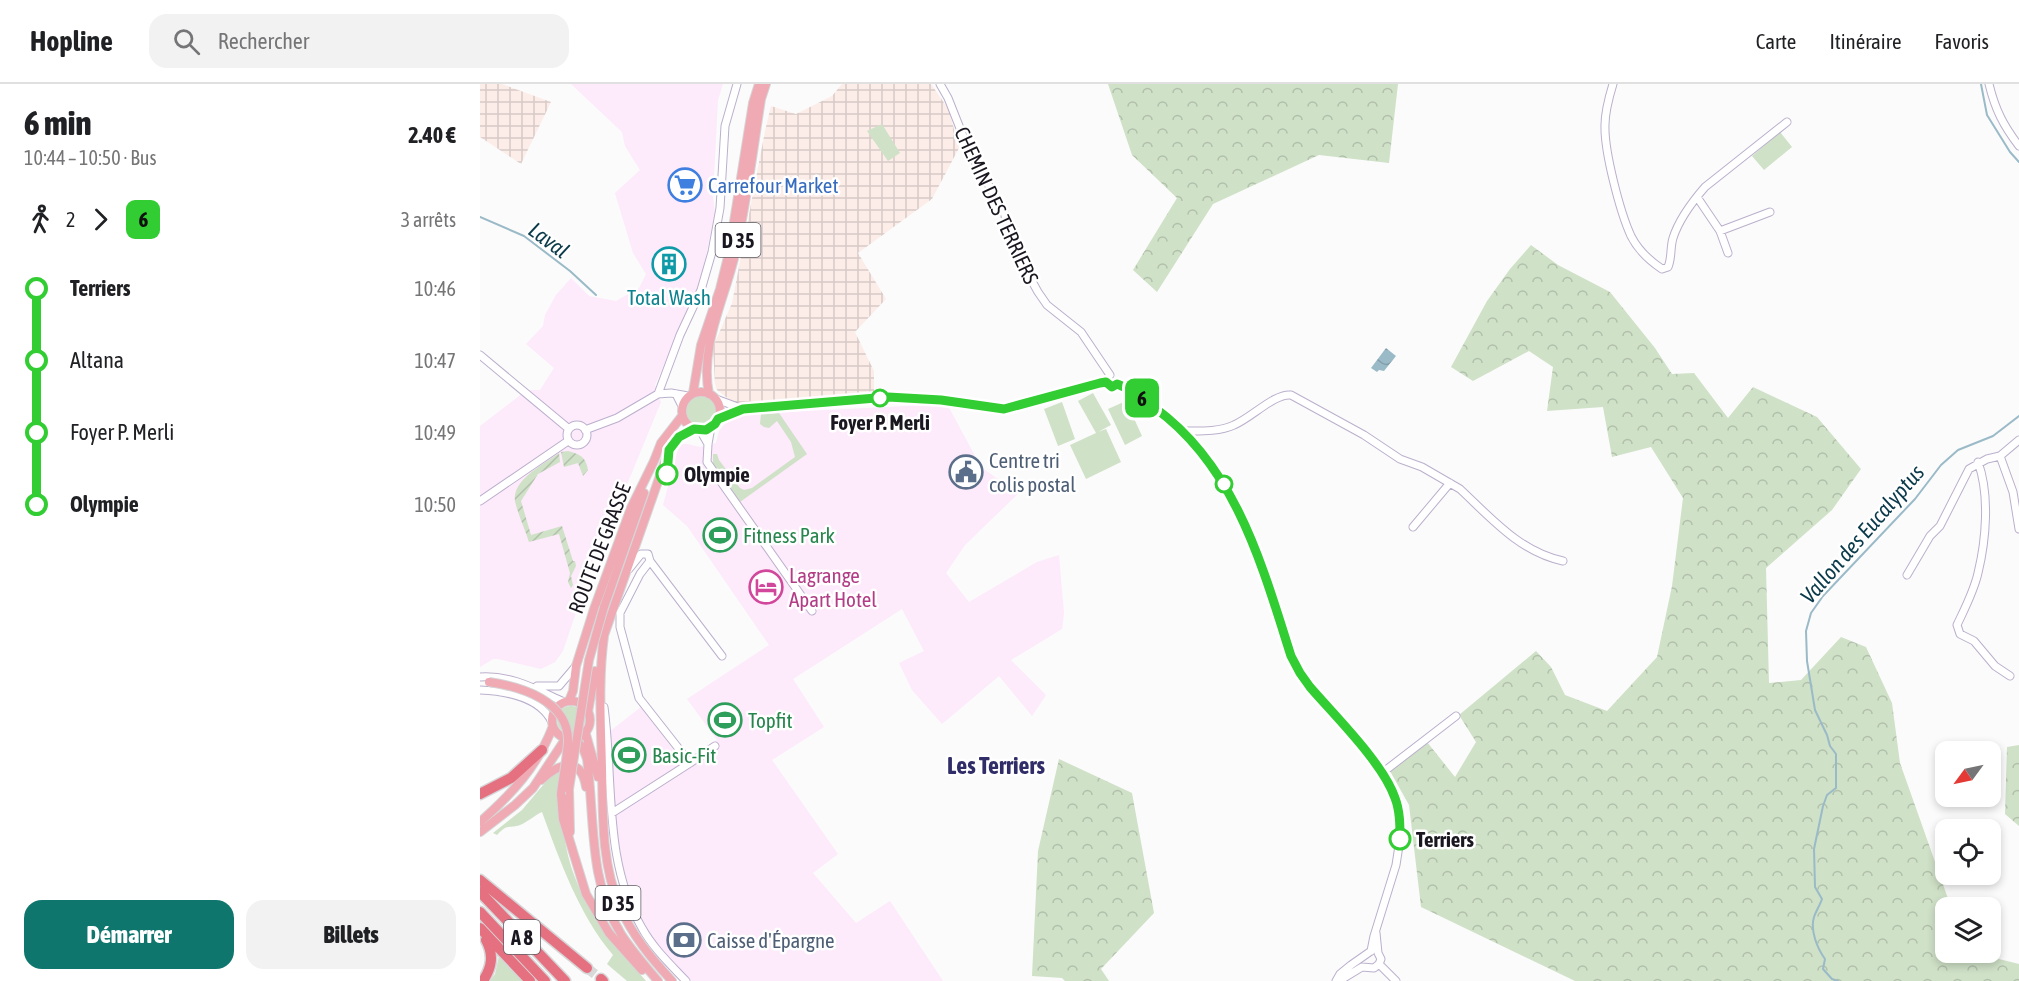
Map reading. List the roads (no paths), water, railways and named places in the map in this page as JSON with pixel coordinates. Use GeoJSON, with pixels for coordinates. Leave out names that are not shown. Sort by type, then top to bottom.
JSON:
{"type":"FeatureCollection","features":[{"type":"Feature","properties":{"kind":"highway"},"geometry":{"type":"LineString","coordinates":[[480,794],[511,778],[542,750]]}},
{"type":"Feature","properties":{"kind":"highway"},"geometry":{"type":"LineString","coordinates":[[480,879],[587,968]]}},
{"type":"Feature","properties":{"kind":"highway","name":"A 8"},"geometry":{"type":"LineString","coordinates":[[480,892],[565,981]]}},
{"type":"Feature","properties":{"kind":"highway","name":"A 8"},"geometry":{"type":"LineString","coordinates":[[480,912],[545,981]]}},
{"type":"Feature","properties":{"kind":"highway"},"geometry":{"type":"LineString","coordinates":[[480,929],[492,956],[490,969],[483,981]]}},
{"type":"Feature","properties":{"kind":"highway"},"geometry":{"type":"LineString","coordinates":[[480,929],[530,981]]}},
{"type":"Feature","properties":{"kind":"main road","name":"D 35"},"geometry":{"type":"LineString","coordinates":[[690,394],[701,345],[720,289],[729,253],[753,103],[759,84]]}},
{"type":"Feature","properties":{"kind":"main road","name":"D 35"},"geometry":{"type":"LineString","coordinates":[[713,396],[706,361],[736,250],[761,99],[766,84]]}},
{"type":"Feature","properties":{"kind":"main road"},"geometry":{"type":"LineString","coordinates":[[699,392],[713,396],[720,409],[718,419],[711,427],[697,430],[684,422],[682,411],[690,394],[699,392]]}},
{"type":"Feature","properties":{"kind":"main road","name":"ROUTE DE GRASSE"},"geometry":{"type":"LineString","coordinates":[[566,701],[573,691],[576,666],[594,609],[631,508],[661,443],[682,411]]}},
{"type":"Feature","properties":{"kind":"main road","name":"ROUTE DE GRASSE"},"geometry":{"type":"LineString","coordinates":[[588,712],[597,657],[669,450],[679,437],[697,430]]}},
{"type":"Feature","properties":{"kind":"main road","name":"D 35"},"geometry":{"type":"LineString","coordinates":[[653,981],[609,933],[594,911],[578,874],[572,850],[565,792],[589,660],[604,608],[654,461]]}},
{"type":"Feature","properties":{"kind":"main road"},"geometry":{"type":"LineString","coordinates":[[602,810],[599,678],[604,636]]}},
{"type":"Feature","properties":{"kind":"main road"},"geometry":{"type":"LineString","coordinates":[[484,683],[507,685],[540,698],[553,707],[561,717],[568,741],[565,792]]}},
{"type":"Feature","properties":{"kind":"main road"},"geometry":{"type":"LineString","coordinates":[[480,822],[523,781],[542,750],[555,710],[566,701],[580,703],[588,712],[590,720],[585,731],[570,738],[533,788],[516,805],[480,832]]}},
{"type":"Feature","properties":{"kind":"main road"},"geometry":{"type":"LineString","coordinates":[[552,724],[558,734],[570,738]]}},
{"type":"Feature","properties":{"kind":"main road","name":"D 35"},"geometry":{"type":"LineString","coordinates":[[585,731],[597,770],[609,871],[619,906],[644,948],[672,981]]}},
{"type":"Feature","properties":{"kind":"main road","name":"D 35"},"geometry":{"type":"LineString","coordinates":[[570,738],[583,748],[587,759],[596,867],[610,910],[621,933],[658,981]]}},
{"type":"Feature","properties":{"kind":"main road","name":"D 35"},"geometry":{"type":"LineString","coordinates":[[533,788],[562,765],[577,769],[584,778],[592,820]]}},
{"type":"Feature","properties":{"kind":"street"},"geometry":{"type":"LineString","coordinates":[[658,394],[682,330],[701,290],[712,252],[720,208],[725,126],[736,84]]}},
{"type":"Feature","properties":{"kind":"street","name":"CHEMIN DES TERRIERS"},"geometry":{"type":"LineString","coordinates":[[940,84],[969,151],[1004,212],[1013,247],[1038,292],[1047,304],[1081,332],[1110,375]]}},
{"type":"Feature","properties":{"kind":"street"},"geometry":{"type":"LineString","coordinates":[[1613,84],[1605,123],[1605,137],[1614,185],[1631,237],[1642,252],[1662,269],[1668,267],[1673,238],[1678,225],[1697,197],[1787,122]]}},
{"type":"Feature","properties":{"kind":"street"},"geometry":{"type":"LineString","coordinates":[[1989,84],[1995,108],[2007,131],[2019,146]]}},
{"type":"Feature","properties":{"kind":"street"},"geometry":{"type":"LineString","coordinates":[[1697,197],[1720,231],[1728,253]]}},
{"type":"Feature","properties":{"kind":"street"},"geometry":{"type":"LineString","coordinates":[[1720,231],[1770,212]]}},
{"type":"Feature","properties":{"kind":"street"},"geometry":{"type":"LineString","coordinates":[[480,355],[569,429]]}},
{"type":"Feature","properties":{"kind":"street"},"geometry":{"type":"LineString","coordinates":[[1106,382],[1110,375],[1116,376],[1117,384]]}},
{"type":"Feature","properties":{"kind":"street"},"geometry":{"type":"LineString","coordinates":[[1106,382],[1112,387],[1117,384],[1127,387],[1171,420],[1204,455],[1243,519],[1263,570],[1291,656],[1300,673],[1382,773],[1395,796],[1399,810],[1400,839],[1395,870],[1376,931],[1374,952]]}},
{"type":"Feature","properties":{"kind":"street"},"geometry":{"type":"LineString","coordinates":[[718,419],[743,409],[888,397],[941,400],[1004,409],[1106,382]]}},
{"type":"Feature","properties":{"kind":"street"},"geometry":{"type":"LineString","coordinates":[[585,430],[616,418],[658,394],[690,394]]}},
{"type":"Feature","properties":{"kind":"street"},"geometry":{"type":"LineString","coordinates":[[676,394],[682,411]]}},
{"type":"Feature","properties":{"kind":"street"},"geometry":{"type":"LineString","coordinates":[[1183,431],[1231,427],[1251,417],[1280,396],[1291,395],[1364,435],[1400,459],[1422,467],[1460,489],[1520,544],[1549,558],[1563,561]]}},
{"type":"Feature","properties":{"kind":"street"},"geometry":{"type":"LineString","coordinates":[[713,396],[743,409]]}},
{"type":"Feature","properties":{"kind":"street"},"geometry":{"type":"LineString","coordinates":[[568,441],[576,445],[581,444],[587,436],[585,430],[577,426],[569,429]]}},
{"type":"Feature","properties":{"kind":"street"},"geometry":{"type":"LineString","coordinates":[[711,427],[707,462],[812,610]]}},
{"type":"Feature","properties":{"kind":"street"},"geometry":{"type":"LineString","coordinates":[[568,441],[569,429]]}},
{"type":"Feature","properties":{"kind":"street"},"geometry":{"type":"LineString","coordinates":[[697,430],[708,444]]}},
{"type":"Feature","properties":{"kind":"street"},"geometry":{"type":"LineString","coordinates":[[1907,575],[1930,536],[1940,525],[1969,469],[1978,462],[2000,456],[2019,440]]}},
{"type":"Feature","properties":{"kind":"street"},"geometry":{"type":"LineString","coordinates":[[480,501],[568,441]]}},
{"type":"Feature","properties":{"kind":"street"},"geometry":{"type":"LineString","coordinates":[[2000,456],[2013,492],[2019,529]]}},
{"type":"Feature","properties":{"kind":"street"},"geometry":{"type":"LineString","coordinates":[[1978,462],[1986,496],[1982,551],[1978,574],[1957,625],[1960,634],[1974,641],[1995,666],[2010,676]]}},
{"type":"Feature","properties":{"kind":"street"},"geometry":{"type":"LineString","coordinates":[[1413,527],[1450,483]]}},
{"type":"Feature","properties":{"kind":"street"},"geometry":{"type":"LineString","coordinates":[[626,574],[641,554],[649,557],[722,656]]}},
{"type":"Feature","properties":{"kind":"street"},"geometry":{"type":"LineString","coordinates":[[649,557],[620,613],[620,627],[639,698],[690,763]]}},
{"type":"Feature","properties":{"kind":"street"},"geometry":{"type":"LineString","coordinates":[[528,685],[559,686],[576,666]]}},
{"type":"Feature","properties":{"kind":"street"},"geometry":{"type":"LineString","coordinates":[[480,677],[497,677],[528,685],[566,701]]}},
{"type":"Feature","properties":{"kind":"street"},"geometry":{"type":"LineString","coordinates":[[599,678],[606,723],[618,868],[631,908],[643,930],[658,951],[686,981]]}},
{"type":"Feature","properties":{"kind":"street"},"geometry":{"type":"LineString","coordinates":[[480,690],[501,691],[540,706],[548,714],[552,724]]}},
{"type":"Feature","properties":{"kind":"street"},"geometry":{"type":"LineString","coordinates":[[1382,773],[1456,716]]}},
{"type":"Feature","properties":{"kind":"street"},"geometry":{"type":"LineString","coordinates":[[612,813],[715,746]]}},
{"type":"Feature","properties":{"kind":"street"},"geometry":{"type":"LineString","coordinates":[[1337,981],[1340,974],[1351,965],[1374,952]]}},
{"type":"Feature","properties":{"kind":"street"},"geometry":{"type":"LineString","coordinates":[[1337,981],[1355,970],[1367,966],[1374,968],[1381,959],[1374,952]]}},
{"type":"Feature","properties":{"kind":"street"},"geometry":{"type":"LineString","coordinates":[[1364,957],[1367,966]]}},
{"type":"Feature","properties":{"kind":"street"},"geometry":{"type":"LineString","coordinates":[[1379,964],[1396,981]]}},
{"type":"Feature","properties":{"kind":"water"},"geometry":{"type":"Polygon","coordinates":[[[1386,348],[1396,356],[1384,371],[1377,372],[1371,368],[1386,348]]]}},
{"type":"Feature","properties":{"kind":"waterway","name":"Vallon des Eucalyptus"},"geometry":{"type":"LineString","coordinates":[[1981,84],[1987,115],[2010,152],[2019,162]]}},
{"type":"Feature","properties":{"kind":"waterway","name":"Laval"},"geometry":{"type":"LineString","coordinates":[[480,217],[524,236],[570,271],[596,295]]}},
{"type":"Feature","properties":{"kind":"waterway","name":"Vallon des Eucalyptus"},"geometry":{"type":"LineString","coordinates":[[1838,981],[1832,979],[1823,969],[1825,959],[1819,950],[1813,928],[1814,917],[1822,899],[1815,887],[1814,849],[1823,806],[1827,795],[1836,788],[1836,754],[1830,746],[1815,710],[1807,661],[1806,631],[1811,613],[1823,596],[1915,499],[1941,465],[1958,450],[1993,436],[2019,416]]}},
{"type":"Feature","properties":{"kind":"tunnel"},"geometry":{"type":"LineString","coordinates":[[587,968],[601,979]]}},
{"type":"Feature","properties":{"kind":"place","name":"Carrefour Market"},"geometry":{"type":"Point","coordinates":[685,185]}},
{"type":"Feature","properties":{"kind":"place","name":"Total Wash"},"geometry":{"type":"Point","coordinates":[669,264]}},
{"type":"Feature","properties":{"kind":"place","name":"Foyer P. Merli"},"geometry":{"type":"Point","coordinates":[880,398]}},
{"type":"Feature","properties":{"kind":"place","name":"Centre tri colis postal"},"geometry":{"type":"Point","coordinates":[966,472]}},
{"type":"Feature","properties":{"kind":"place","name":"Olympie"},"geometry":{"type":"Point","coordinates":[667,474]}},
{"type":"Feature","properties":{"kind":"place","name":"Fitness Park"},"geometry":{"type":"Point","coordinates":[720,535]}},
{"type":"Feature","properties":{"kind":"place","name":"Lagrange Apart Hotel"},"geometry":{"type":"Point","coordinates":[766,587]}},
{"type":"Feature","properties":{"kind":"place","name":"Topfit"},"geometry":{"type":"Point","coordinates":[725,720]}},
{"type":"Feature","properties":{"kind":"place","name":"Basic-Fit"},"geometry":{"type":"Point","coordinates":[629,755]}},
{"type":"Feature","properties":{"kind":"place","name":"Terriers"},"geometry":{"type":"Point","coordinates":[1400,839]}},
{"type":"Feature","properties":{"kind":"place","name":"Caisse d'Épargne"},"geometry":{"type":"Point","coordinates":[684,940]}},
{"type":"Feature","properties":{"kind":"district","name":"Les Terriers"},"geometry":{"type":"Point","coordinates":[996,765]}}]}
